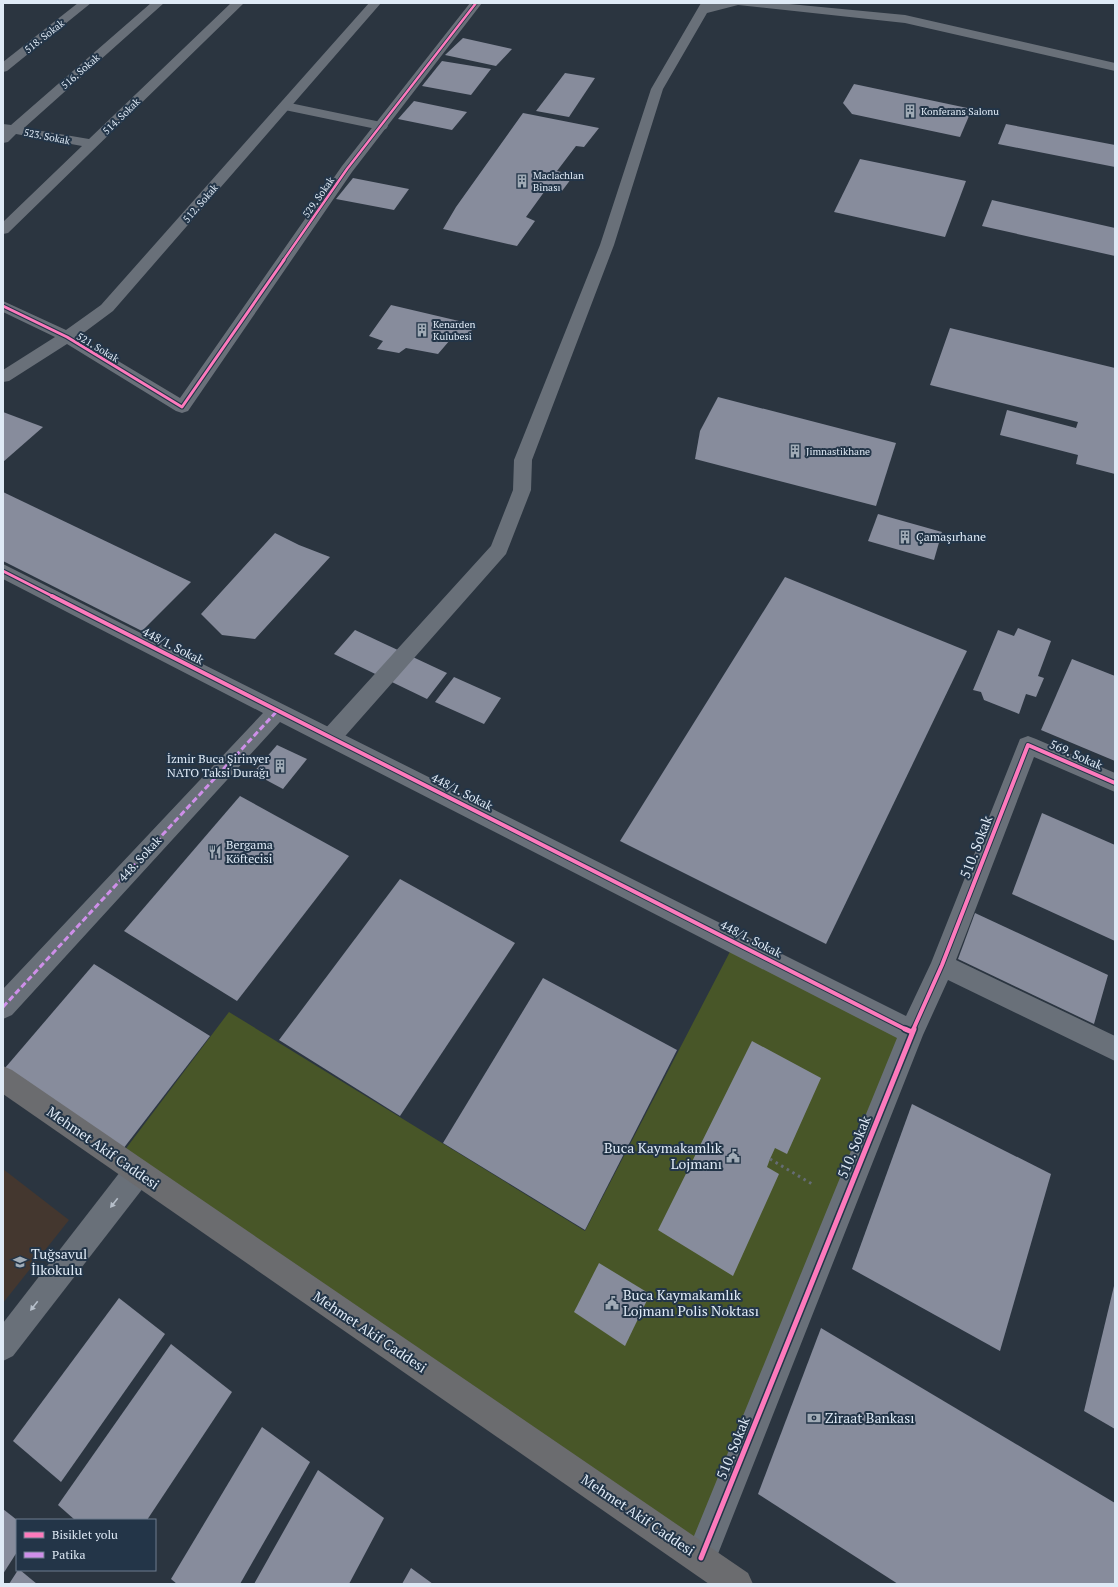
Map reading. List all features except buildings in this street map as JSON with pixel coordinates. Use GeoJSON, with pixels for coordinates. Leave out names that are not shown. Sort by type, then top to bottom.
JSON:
{"type":"FeatureCollection","features":[{"type":"Feature","properties":{"kind":"main road","name":"Mehmet Akif Caddesi"},"geometry":{"type":"LineString","coordinates":[[3,1079],[137,1173],[737,1584]]}},
{"type":"Feature","properties":{"kind":"street","name":"518. Sokak"},"geometry":{"type":"LineString","coordinates":[[3,68],[85,3]]}},
{"type":"Feature","properties":{"kind":"street","name":"516. Sokak"},"geometry":{"type":"LineString","coordinates":[[3,139],[8,128],[158,3]]}},
{"type":"Feature","properties":{"kind":"street","name":"514. Sokak"},"geometry":{"type":"LineString","coordinates":[[3,230],[238,3]]}},
{"type":"Feature","properties":{"kind":"street","name":"512. Sokak"},"geometry":{"type":"LineString","coordinates":[[3,377],[67,337],[107,308],[375,3]]}},
{"type":"Feature","properties":{"kind":"street","name":"529. Sokak"},"geometry":{"type":"LineString","coordinates":[[182,407],[347,169],[476,3]]}},
{"type":"Feature","properties":{"kind":"street"},"geometry":{"type":"LineString","coordinates":[[331,737],[499,549],[522,490],[523,460],[607,244],[657,89],[705,7],[734,3]]}},
{"type":"Feature","properties":{"kind":"street"},"geometry":{"type":"LineString","coordinates":[[743,3],[907,14],[1115,67]]}},
{"type":"Feature","properties":{"kind":"street"},"geometry":{"type":"LineString","coordinates":[[285,106],[381,126]]}},
{"type":"Feature","properties":{"kind":"street","name":"523. Sokak"},"geometry":{"type":"LineString","coordinates":[[8,128],[92,144]]}},
{"type":"Feature","properties":{"kind":"street","name":"521. Sokak"},"geometry":{"type":"LineString","coordinates":[[3,306],[67,337],[182,407]]}},
{"type":"Feature","properties":{"kind":"street","name":"448/1. Sokak"},"geometry":{"type":"LineString","coordinates":[[3,571],[912,1032]]}},
{"type":"Feature","properties":{"kind":"street","name":"448. Sokak"},"geometry":{"type":"LineString","coordinates":[[3,1007],[278,710]]}},
{"type":"Feature","properties":{"kind":"street","name":"510. Sokak"},"geometry":{"type":"LineString","coordinates":[[700,1558],[912,1032],[942,965],[1028,745]]}},
{"type":"Feature","properties":{"kind":"street","name":"569. Sokak"},"geometry":{"type":"LineString","coordinates":[[1028,745],[1115,783]]}},
{"type":"Feature","properties":{"kind":"street"},"geometry":{"type":"LineString","coordinates":[[942,965],[1115,1049]]}},
{"type":"Feature","properties":{"kind":"street"},"geometry":{"type":"LineString","coordinates":[[3,1346],[137,1173]]}},
{"type":"Feature","properties":{"kind":"path"},"geometry":{"type":"LineString","coordinates":[[770,1159],[843,1203]]}},
{"type":"Feature","properties":{"kind":"shaded area","name":"Tuğsavul İlkokulu"},"geometry":{"type":"Polygon","coordinates":[[[3,1169],[69,1220],[3,1303],[3,1169]]]}},
{"type":"Feature","properties":{"kind":"green space"},"geometry":{"type":"Polygon","coordinates":[[[735,942],[912,1032],[701,1558],[118,1159],[229,1012],[585,1231],[735,942]]]}},
{"type":"Feature","properties":{"kind":"marked path"},"geometry":{"type":"LineString","coordinates":[[3,1007],[278,710]]}},
{"type":"Feature","properties":{"kind":"cycle path"},"geometry":{"type":"LineString","coordinates":[[3,306],[67,337],[182,407],[347,169],[476,3]]}},
{"type":"Feature","properties":{"kind":"cycle path"},"geometry":{"type":"LineString","coordinates":[[3,571],[912,1032]]}},
{"type":"Feature","properties":{"kind":"cycle path"},"geometry":{"type":"LineString","coordinates":[[701,1558],[912,1032],[942,965],[1028,745],[1115,783]]}},
{"type":"Feature","properties":{"kind":"place","name":"Konferans Salonu"},"geometry":{"type":"Point","coordinates":[910,111]}},
{"type":"Feature","properties":{"kind":"place","name":"Maclachlan Binası"},"geometry":{"type":"Point","coordinates":[522,181]}},
{"type":"Feature","properties":{"kind":"place","name":"Kenarden Kulubesi"},"geometry":{"type":"Point","coordinates":[422,330]}},
{"type":"Feature","properties":{"kind":"place","name":"Jimnastikhane"},"geometry":{"type":"Point","coordinates":[795,451]}},
{"type":"Feature","properties":{"kind":"place","name":"Çamaşırhane"},"geometry":{"type":"Point","coordinates":[905,537]}},
{"type":"Feature","properties":{"kind":"place","name":"İzmir Buca Şirinyer NATO Taksi Durağı"},"geometry":{"type":"Point","coordinates":[280,766]}},
{"type":"Feature","properties":{"kind":"place","name":"Bergama Köftecisi"},"geometry":{"type":"Point","coordinates":[215,852]}},
{"type":"Feature","properties":{"kind":"place","name":"Buca Kaymakamlık Lojmanı"},"geometry":{"type":"Point","coordinates":[733,1156]}},
{"type":"Feature","properties":{"kind":"place","name":"Tuğsavul İlkokulu"},"geometry":{"type":"Point","coordinates":[20,1262]}},
{"type":"Feature","properties":{"kind":"place","name":"Buca Kaymakamlık Lojmanı Polis Noktası"},"geometry":{"type":"Point","coordinates":[612,1303]}},
{"type":"Feature","properties":{"kind":"place","name":"Ziraat Bankası"},"geometry":{"type":"Point","coordinates":[814,1418]}}]}
